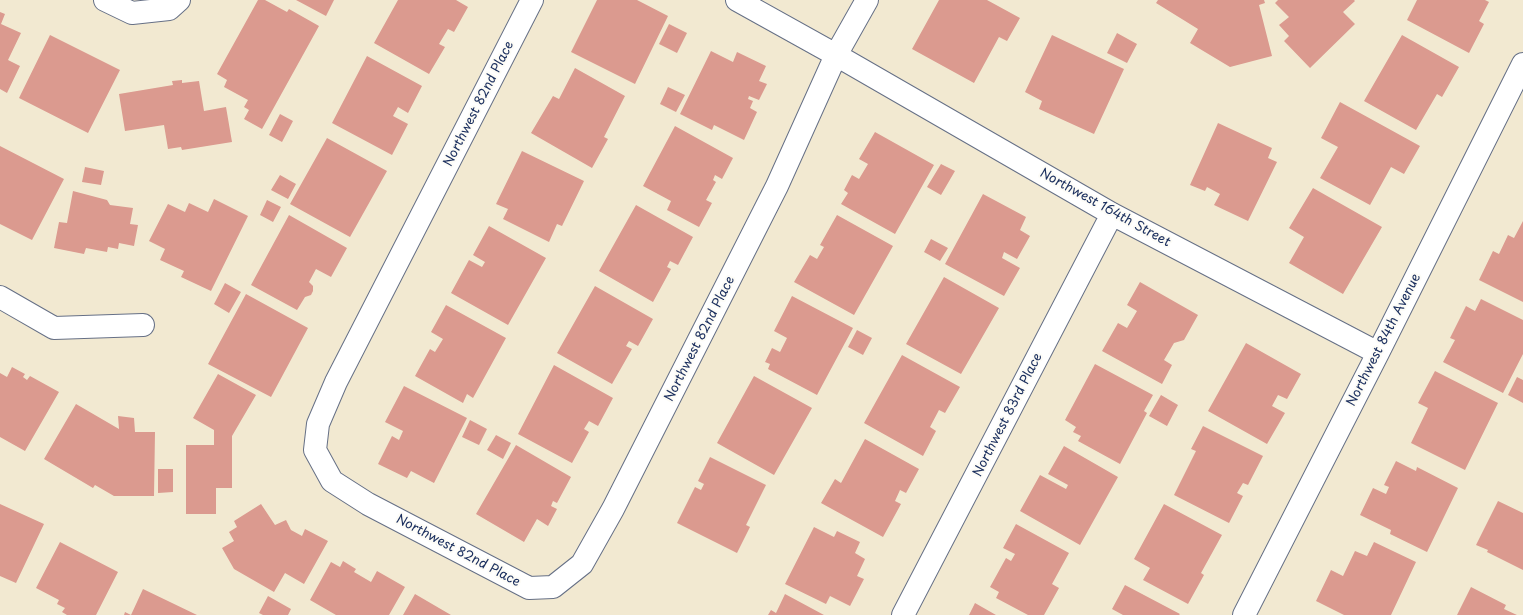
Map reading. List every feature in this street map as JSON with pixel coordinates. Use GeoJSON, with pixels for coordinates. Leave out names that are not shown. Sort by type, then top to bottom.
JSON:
{"type":"FeatureCollection","features":[{"type":"Feature","properties":{"kind":"street"},"geometry":{"type":"LineString","coordinates":[[105,0],[132,13],[169,9],[179,0]]}},
{"type":"Feature","properties":{"kind":"street","name":"Northwest 82nd Place"},"geometry":{"type":"LineString","coordinates":[[532,0],[336,382],[318,424],[315,450],[332,481],[368,504],[529,588],[553,587],[582,564],[613,509],[777,186],[836,55],[867,0]]}},
{"type":"Feature","properties":{"kind":"street"},"geometry":{"type":"LineString","coordinates":[[737,0],[836,55]]}},
{"type":"Feature","properties":{"kind":"street","name":"Northwest 164th Street"},"geometry":{"type":"LineString","coordinates":[[836,55],[1112,214],[1378,353]]}},
{"type":"Feature","properties":{"kind":"street","name":"Northwest 84th Avenue"},"geometry":{"type":"LineString","coordinates":[[1244,615],[1523,64]]}},
{"type":"Feature","properties":{"kind":"street","name":"Northwest 83rd Place"},"geometry":{"type":"LineString","coordinates":[[903,615],[1112,214]]}},
{"type":"Feature","properties":{"kind":"street"},"geometry":{"type":"LineString","coordinates":[[0,297],[54,328],[144,325]]}},
{"type":"Feature","properties":{"kind":"building"},"geometry":{"type":"Polygon","coordinates":[[[258,0],[265,0],[287,12],[289,9],[319,26],[262,129],[244,119],[249,110],[244,107],[248,100],[224,87],[227,80],[217,74],[258,0]]]}},
{"type":"Feature","properties":{"kind":"building"},"geometry":{"type":"Polygon","coordinates":[[[296,0],[334,0],[326,16],[296,0]]]}},
{"type":"Feature","properties":{"kind":"building"},"geometry":{"type":"Polygon","coordinates":[[[398,0],[456,0],[468,7],[454,32],[448,29],[439,44],[445,47],[429,74],[374,43],[398,0]]]}},
{"type":"Feature","properties":{"kind":"building"},"geometry":{"type":"Polygon","coordinates":[[[597,0],[637,0],[668,16],[635,84],[571,52],[597,0]]]}},
{"type":"Feature","properties":{"kind":"building"},"geometry":{"type":"Polygon","coordinates":[[[939,0],[987,0],[1020,18],[1007,41],[999,37],[974,83],[912,49],[939,0]]]}},
{"type":"Feature","properties":{"kind":"building"},"geometry":{"type":"Polygon","coordinates":[[[1158,0],[1264,0],[1265,3],[1259,5],[1272,56],[1230,67],[1190,43],[1198,29],[1156,3],[1158,0]]]}},
{"type":"Feature","properties":{"kind":"building"},"geometry":{"type":"Polygon","coordinates":[[[1278,0],[1354,0],[1355,1],[1343,12],[1355,24],[1310,68],[1284,41],[1289,36],[1279,25],[1289,17],[1275,3],[1278,0]]]}},
{"type":"Feature","properties":{"kind":"building"},"geometry":{"type":"Polygon","coordinates":[[[1417,0],[1485,0],[1489,2],[1479,21],[1484,24],[1469,53],[1407,20],[1417,0]]]}},
{"type":"Feature","properties":{"kind":"building"},"geometry":{"type":"Polygon","coordinates":[[[0,12],[5,14],[1,24],[21,33],[8,60],[20,66],[7,93],[0,89],[0,12]]]}},
{"type":"Feature","properties":{"kind":"building"},"geometry":{"type":"Polygon","coordinates":[[[669,24],[687,33],[677,53],[659,44],[669,24]]]}},
{"type":"Feature","properties":{"kind":"building"},"geometry":{"type":"Polygon","coordinates":[[[1117,33],[1137,44],[1127,63],[1107,53],[1117,33]]]}},
{"type":"Feature","properties":{"kind":"building"},"geometry":{"type":"Polygon","coordinates":[[[50,35],[120,70],[88,133],[19,98],[50,35]]]}},
{"type":"Feature","properties":{"kind":"building"},"geometry":{"type":"Polygon","coordinates":[[[1052,35],[1124,69],[1094,134],[1039,109],[1042,101],[1025,92],[1052,35]]]}},
{"type":"Feature","properties":{"kind":"building"},"geometry":{"type":"Polygon","coordinates":[[[1402,35],[1459,67],[1442,97],[1437,94],[1416,130],[1364,101],[1402,35]]]}},
{"type":"Feature","properties":{"kind":"building"},"geometry":{"type":"Polygon","coordinates":[[[711,51],[733,62],[737,52],[766,66],[759,81],[767,84],[759,100],[749,96],[748,99],[753,101],[750,108],[757,112],[744,140],[714,125],[712,130],[680,114],[711,51]]]}},
{"type":"Feature","properties":{"kind":"building"},"geometry":{"type":"Polygon","coordinates":[[[367,56],[422,86],[408,113],[398,107],[393,116],[408,124],[392,155],[332,123],[367,56]]]}},
{"type":"Feature","properties":{"kind":"building"},"geometry":{"type":"Polygon","coordinates":[[[575,68],[625,96],[604,137],[608,139],[592,168],[531,133],[553,96],[559,99],[575,68]]]}},
{"type":"Feature","properties":{"kind":"building"},"geometry":{"type":"Polygon","coordinates":[[[182,80],[182,83],[199,81],[204,111],[226,107],[232,142],[182,150],[181,147],[168,149],[164,125],[125,131],[119,94],[173,85],[172,81],[182,80]]]}},
{"type":"Feature","properties":{"kind":"building"},"geometry":{"type":"Polygon","coordinates":[[[668,87],[685,95],[676,112],[660,104],[668,87]]]}},
{"type":"Feature","properties":{"kind":"building"},"geometry":{"type":"Polygon","coordinates":[[[1340,102],[1420,146],[1404,174],[1391,167],[1370,205],[1320,178],[1338,147],[1321,138],[1340,102]]]}},
{"type":"Feature","properties":{"kind":"building"},"geometry":{"type":"Polygon","coordinates":[[[280,114],[293,121],[282,142],[269,135],[280,114]]]}},
{"type":"Feature","properties":{"kind":"building"},"geometry":{"type":"Polygon","coordinates":[[[1218,123],[1272,148],[1268,158],[1277,162],[1248,221],[1214,205],[1220,194],[1207,187],[1205,191],[1190,185],[1218,123]]]}},
{"type":"Feature","properties":{"kind":"building"},"geometry":{"type":"Polygon","coordinates":[[[675,126],[733,158],[722,179],[715,175],[713,180],[716,182],[706,200],[712,203],[699,227],[667,210],[671,201],[643,186],[675,126]]]}},
{"type":"Feature","properties":{"kind":"building"},"geometry":{"type":"Polygon","coordinates":[[[875,132],[934,165],[895,234],[841,204],[848,193],[844,190],[852,175],[859,179],[868,164],[859,159],[875,132]]]}},
{"type":"Feature","properties":{"kind":"building"},"geometry":{"type":"Polygon","coordinates":[[[327,138],[387,171],[350,237],[290,204],[327,138]]]}},
{"type":"Feature","properties":{"kind":"building"},"geometry":{"type":"Polygon","coordinates":[[[0,146],[64,179],[32,240],[0,224],[0,146]]]}},
{"type":"Feature","properties":{"kind":"building"},"geometry":{"type":"Polygon","coordinates":[[[522,151],[584,181],[562,226],[557,224],[549,242],[503,219],[508,209],[496,204],[522,151]]]}},
{"type":"Feature","properties":{"kind":"building"},"geometry":{"type":"Polygon","coordinates":[[[941,164],[955,171],[941,195],[927,187],[941,164]]]}},
{"type":"Feature","properties":{"kind":"building"},"geometry":{"type":"Polygon","coordinates":[[[85,167],[104,171],[101,185],[82,182],[85,167]]]}},
{"type":"Feature","properties":{"kind":"building"},"geometry":{"type":"Polygon","coordinates":[[[280,175],[296,184],[288,199],[271,190],[280,175]]]}},
{"type":"Feature","properties":{"kind":"building"},"geometry":{"type":"Polygon","coordinates":[[[1313,188],[1382,227],[1343,294],[1289,263],[1304,237],[1289,228],[1313,188]]]}},
{"type":"Feature","properties":{"kind":"building"},"geometry":{"type":"Polygon","coordinates":[[[73,191],[107,200],[110,205],[133,208],[130,224],[138,225],[134,246],[119,243],[118,249],[108,247],[107,252],[86,248],[84,254],[54,248],[59,222],[67,223],[73,191]]]}},
{"type":"Feature","properties":{"kind":"building"},"geometry":{"type":"Polygon","coordinates":[[[983,194],[1026,217],[1020,230],[1030,236],[1017,259],[1004,252],[1002,258],[1020,268],[1004,296],[945,264],[983,194]]]}},
{"type":"Feature","properties":{"kind":"building"},"geometry":{"type":"Polygon","coordinates":[[[214,199],[248,216],[211,291],[181,277],[184,271],[160,260],[165,249],[149,241],[168,204],[185,212],[189,203],[208,212],[214,199]]]}},
{"type":"Feature","properties":{"kind":"building"},"geometry":{"type":"Polygon","coordinates":[[[267,200],[281,207],[273,222],[260,215],[267,200]]]}},
{"type":"Feature","properties":{"kind":"building"},"geometry":{"type":"Polygon","coordinates":[[[636,205],[693,237],[678,265],[670,261],[667,267],[671,269],[653,302],[599,271],[636,205]]]}},
{"type":"Feature","properties":{"kind":"building"},"geometry":{"type":"Polygon","coordinates":[[[289,215],[347,248],[331,277],[316,269],[309,282],[313,286],[313,291],[311,295],[305,297],[297,310],[251,285],[289,215]]]}},
{"type":"Feature","properties":{"kind":"building"},"geometry":{"type":"Polygon","coordinates":[[[837,215],[893,246],[854,315],[794,282],[810,255],[817,259],[824,247],[820,245],[837,215]]]}},
{"type":"Feature","properties":{"kind":"building"},"geometry":{"type":"Polygon","coordinates":[[[1523,221],[1523,302],[1479,280],[1493,251],[1499,254],[1508,235],[1514,238],[1523,221]]]}},
{"type":"Feature","properties":{"kind":"building"},"geometry":{"type":"Polygon","coordinates":[[[489,226],[546,258],[508,325],[451,293],[469,260],[482,267],[485,262],[473,255],[489,226]]]}},
{"type":"Feature","properties":{"kind":"building"},"geometry":{"type":"Polygon","coordinates":[[[931,239],[948,248],[940,261],[924,252],[931,239]]]}},
{"type":"Feature","properties":{"kind":"building"},"geometry":{"type":"Polygon","coordinates":[[[944,277],[999,308],[961,374],[906,344],[944,277]]]}},
{"type":"Feature","properties":{"kind":"building"},"geometry":{"type":"Polygon","coordinates":[[[1140,282],[1198,315],[1184,340],[1174,343],[1164,360],[1172,365],[1162,384],[1102,351],[1118,323],[1127,328],[1137,311],[1127,305],[1140,282]]]}},
{"type":"Feature","properties":{"kind":"building"},"geometry":{"type":"Polygon","coordinates":[[[225,283],[241,292],[229,313],[214,304],[225,283]]]}},
{"type":"Feature","properties":{"kind":"building"},"geometry":{"type":"Polygon","coordinates":[[[595,286],[653,319],[638,346],[629,341],[626,346],[632,349],[612,384],[557,353],[595,286]]]}},
{"type":"Feature","properties":{"kind":"building"},"geometry":{"type":"Polygon","coordinates":[[[246,294],[308,328],[271,397],[208,364],[246,294]]]}},
{"type":"Feature","properties":{"kind":"building"},"geometry":{"type":"Polygon","coordinates":[[[792,296],[853,328],[817,395],[768,369],[770,364],[765,362],[772,348],[780,352],[787,338],[774,331],[792,296]]]}},
{"type":"Feature","properties":{"kind":"building"},"geometry":{"type":"Polygon","coordinates":[[[1481,299],[1523,320],[1523,354],[1503,393],[1443,362],[1455,340],[1450,338],[1466,306],[1475,311],[1481,299]]]}},
{"type":"Feature","properties":{"kind":"building"},"geometry":{"type":"Polygon","coordinates":[[[446,305],[506,338],[473,398],[467,394],[463,403],[415,376],[430,349],[435,352],[443,339],[431,332],[446,305]]]}},
{"type":"Feature","properties":{"kind":"building"},"geometry":{"type":"Polygon","coordinates":[[[857,330],[872,338],[863,355],[848,347],[857,330]]]}},
{"type":"Feature","properties":{"kind":"building"},"geometry":{"type":"Polygon","coordinates":[[[1246,343],[1301,374],[1287,399],[1278,395],[1272,406],[1285,413],[1267,444],[1208,411],[1246,343]]]}},
{"type":"Feature","properties":{"kind":"building"},"geometry":{"type":"Polygon","coordinates":[[[902,355],[960,387],[945,413],[939,410],[930,427],[936,431],[923,456],[864,423],[902,355]]]}},
{"type":"Feature","properties":{"kind":"building"},"geometry":{"type":"Polygon","coordinates":[[[1095,364],[1153,395],[1144,411],[1147,413],[1120,464],[1078,441],[1081,436],[1073,432],[1076,427],[1065,420],[1095,364]]]}},
{"type":"Feature","properties":{"kind":"building"},"geometry":{"type":"Polygon","coordinates":[[[554,365],[613,398],[598,426],[589,421],[584,429],[589,432],[572,463],[518,434],[554,365]]]}},
{"type":"Feature","properties":{"kind":"building"},"geometry":{"type":"Polygon","coordinates":[[[12,367],[25,374],[23,377],[27,380],[30,376],[59,392],[25,451],[0,437],[0,373],[7,377],[12,367]]]}},
{"type":"Feature","properties":{"kind":"building"},"geometry":{"type":"Polygon","coordinates":[[[1435,371],[1498,403],[1465,470],[1411,443],[1428,408],[1418,403],[1435,371]]]}},
{"type":"Feature","properties":{"kind":"building"},"geometry":{"type":"Polygon","coordinates":[[[218,374],[256,395],[232,436],[232,488],[216,488],[216,514],[186,514],[186,445],[214,445],[214,430],[193,418],[218,374]]]}},
{"type":"Feature","properties":{"kind":"building"},"geometry":{"type":"Polygon","coordinates":[[[754,376],[812,408],[774,475],[717,443],[754,376]]]}},
{"type":"Feature","properties":{"kind":"building"},"geometry":{"type":"Polygon","coordinates":[[[1517,377],[1523,380],[1523,403],[1508,395],[1517,377]]]}},
{"type":"Feature","properties":{"kind":"building"},"geometry":{"type":"Polygon","coordinates":[[[404,386],[467,418],[434,483],[411,471],[407,478],[378,464],[392,436],[399,440],[403,431],[385,422],[404,386]]]}},
{"type":"Feature","properties":{"kind":"building"},"geometry":{"type":"Polygon","coordinates":[[[1161,395],[1178,405],[1167,426],[1149,416],[1161,395]]]}},
{"type":"Feature","properties":{"kind":"building"},"geometry":{"type":"Polygon","coordinates":[[[76,404],[119,429],[118,416],[134,418],[135,432],[155,432],[154,496],[114,496],[95,485],[93,488],[44,459],[76,404]]]}},
{"type":"Feature","properties":{"kind":"building"},"geometry":{"type":"Polygon","coordinates":[[[470,420],[487,429],[479,445],[462,437],[470,420]]]}},
{"type":"Feature","properties":{"kind":"building"},"geometry":{"type":"Polygon","coordinates":[[[1203,426],[1263,456],[1248,485],[1243,483],[1237,493],[1243,496],[1229,523],[1174,495],[1196,451],[1191,449],[1203,426]]]}},
{"type":"Feature","properties":{"kind":"building"},"geometry":{"type":"Polygon","coordinates":[[[496,435],[511,443],[503,459],[487,450],[496,435]]]}},
{"type":"Feature","properties":{"kind":"building"},"geometry":{"type":"Polygon","coordinates":[[[865,439],[919,469],[906,493],[900,490],[895,501],[901,504],[883,537],[821,503],[835,479],[841,483],[865,439]]]}},
{"type":"Feature","properties":{"kind":"building"},"geometry":{"type":"Polygon","coordinates":[[[516,445],[571,477],[557,503],[553,501],[551,506],[557,509],[548,526],[537,519],[524,542],[476,514],[516,445]]]}},
{"type":"Feature","properties":{"kind":"building"},"geometry":{"type":"Polygon","coordinates":[[[1064,446],[1118,477],[1080,545],[1020,511],[1040,475],[1066,489],[1068,485],[1048,474],[1064,446]]]}},
{"type":"Feature","properties":{"kind":"building"},"geometry":{"type":"Polygon","coordinates":[[[710,457],[766,485],[746,525],[750,527],[737,553],[677,523],[695,487],[701,490],[704,484],[698,481],[710,457]]]}},
{"type":"Feature","properties":{"kind":"building"},"geometry":{"type":"Polygon","coordinates":[[[1396,461],[1416,471],[1417,467],[1458,488],[1427,552],[1390,534],[1391,530],[1360,515],[1373,488],[1386,494],[1389,487],[1384,485],[1396,461]]]}},
{"type":"Feature","properties":{"kind":"building"},"geometry":{"type":"Polygon","coordinates":[[[158,469],[173,469],[173,492],[158,493],[158,469]]]}},
{"type":"Feature","properties":{"kind":"building"},"geometry":{"type":"Polygon","coordinates":[[[1498,501],[1523,513],[1523,570],[1487,552],[1488,550],[1476,545],[1498,501]]]}},
{"type":"Feature","properties":{"kind":"building"},"geometry":{"type":"Polygon","coordinates":[[[0,504],[44,524],[16,583],[0,576],[0,504]]]}},
{"type":"Feature","properties":{"kind":"building"},"geometry":{"type":"Polygon","coordinates":[[[261,504],[275,525],[286,520],[291,530],[302,536],[305,529],[328,541],[304,584],[285,573],[274,592],[234,569],[222,548],[234,541],[229,532],[237,527],[234,521],[261,504]]]}},
{"type":"Feature","properties":{"kind":"building"},"geometry":{"type":"Polygon","coordinates":[[[1164,504],[1222,535],[1201,573],[1204,575],[1188,604],[1143,580],[1150,568],[1134,559],[1164,504]]]}},
{"type":"Feature","properties":{"kind":"building"},"geometry":{"type":"Polygon","coordinates":[[[1016,524],[1069,553],[1052,584],[1059,588],[1044,615],[1028,615],[996,598],[999,592],[990,587],[1006,558],[1011,561],[1015,554],[1003,548],[1016,524]]]}},
{"type":"Feature","properties":{"kind":"building"},"geometry":{"type":"Polygon","coordinates":[[[814,527],[834,537],[837,531],[860,542],[855,553],[865,559],[857,576],[864,579],[850,606],[830,596],[826,604],[785,584],[814,527]]]}},
{"type":"Feature","properties":{"kind":"building"},"geometry":{"type":"Polygon","coordinates":[[[60,542],[118,572],[96,615],[67,615],[62,612],[65,608],[57,604],[59,600],[36,588],[60,542]]]}},
{"type":"Feature","properties":{"kind":"building"},"geometry":{"type":"Polygon","coordinates":[[[1374,542],[1416,562],[1391,615],[1344,615],[1316,601],[1331,570],[1343,576],[1355,551],[1367,556],[1374,542]]]}},
{"type":"Feature","properties":{"kind":"building"},"geometry":{"type":"Polygon","coordinates":[[[343,561],[356,569],[354,572],[371,582],[377,571],[405,587],[389,615],[336,615],[310,600],[331,562],[340,567],[343,561]]]}},
{"type":"Feature","properties":{"kind":"building"},"geometry":{"type":"Polygon","coordinates":[[[1125,585],[1180,614],[1123,615],[1112,609],[1125,585]]]}},
{"type":"Feature","properties":{"kind":"building"},"geometry":{"type":"Polygon","coordinates":[[[1471,587],[1506,605],[1504,609],[1517,615],[1457,615],[1471,587]]]}},
{"type":"Feature","properties":{"kind":"building"},"geometry":{"type":"Polygon","coordinates":[[[143,589],[197,615],[131,615],[143,589]]]}},
{"type":"Feature","properties":{"kind":"building"},"geometry":{"type":"Polygon","coordinates":[[[415,594],[451,615],[403,615],[415,594]]]}},
{"type":"Feature","properties":{"kind":"building"},"geometry":{"type":"Polygon","coordinates":[[[785,594],[824,615],[768,615],[771,610],[776,613],[785,594]]]}},
{"type":"Feature","properties":{"kind":"building"},"geometry":{"type":"Polygon","coordinates":[[[268,596],[291,609],[288,615],[263,615],[259,613],[268,596]]]}},
{"type":"Feature","properties":{"kind":"building"},"geometry":{"type":"Polygon","coordinates":[[[975,603],[996,615],[969,615],[975,603]]]}},
{"type":"Feature","properties":{"kind":"building"},"geometry":{"type":"Polygon","coordinates":[[[125,612],[131,615],[124,615],[125,612]]]}}]}
